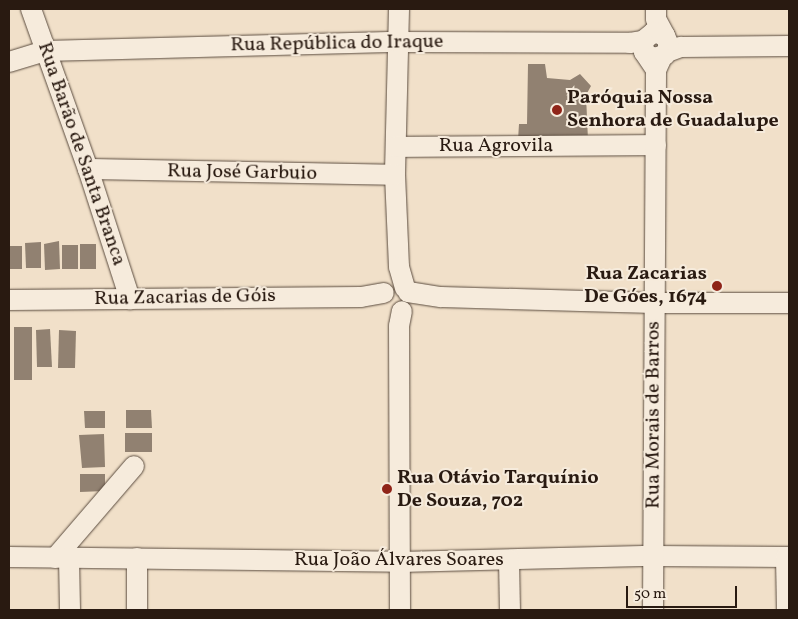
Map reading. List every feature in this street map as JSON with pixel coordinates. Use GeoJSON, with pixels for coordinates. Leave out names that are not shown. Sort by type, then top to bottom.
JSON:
{"type":"FeatureCollection","features":[{"type":"Feature","properties":{"kind":"street","name":"Rua Barão de Santa Branca"},"geometry":{"type":"LineString","coordinates":[[31,9],[88,168],[130,299]]}},
{"type":"Feature","properties":{"kind":"street"},"geometry":{"type":"LineString","coordinates":[[399,9],[395,175],[399,267],[397,302],[400,610]]}},
{"type":"Feature","properties":{"kind":"street","name":"Rua República do Iraque"},"geometry":{"type":"LineString","coordinates":[[9,62],[45,51],[399,42],[655,43],[789,46]]}},
{"type":"Feature","properties":{"kind":"street","name":"Rua Morais de Barros"},"geometry":{"type":"LineString","coordinates":[[653,610],[655,43]]}},
{"type":"Feature","properties":{"kind":"street","name":"Rua Agrovila"},"geometry":{"type":"LineString","coordinates":[[396,147],[656,146]]}},
{"type":"Feature","properties":{"kind":"street","name":"Rua José Garbuio"},"geometry":{"type":"LineString","coordinates":[[88,168],[395,175]]}},
{"type":"Feature","properties":{"kind":"street","name":"Rua Zacarias de Góis"},"geometry":{"type":"LineString","coordinates":[[9,300],[361,297],[397,302],[441,297],[654,303],[789,303]]}},
{"type":"Feature","properties":{"kind":"street"},"geometry":{"type":"LineString","coordinates":[[70,610],[62,558],[134,466]]}},
{"type":"Feature","properties":{"kind":"street","name":"Rua João Álvares Soares"},"geometry":{"type":"LineString","coordinates":[[9,557],[400,562],[653,556],[788,557]]}},
{"type":"Feature","properties":{"kind":"street"},"geometry":{"type":"LineString","coordinates":[[786,610],[788,557]]}},
{"type":"Feature","properties":{"kind":"street"},"geometry":{"type":"LineString","coordinates":[[137,558],[137,610]]}},
{"type":"Feature","properties":{"kind":"street"},"geometry":{"type":"LineString","coordinates":[[509,560],[510,610]]}},
{"type":"Feature","properties":{"kind":"building","name":"Paróquia Nossa Senhora de Guadalupe"},"geometry":{"type":"Polygon","coordinates":[[[528,64],[545,64],[547,78],[570,80],[580,74],[591,86],[586,95],[588,140],[518,140],[519,124],[527,124],[528,64]]]}},
{"type":"Feature","properties":{"kind":"building"},"geometry":{"type":"Polygon","coordinates":[[[59,241],[60,269],[45,270],[44,244],[59,241]]]}},
{"type":"Feature","properties":{"kind":"building"},"geometry":{"type":"Polygon","coordinates":[[[41,242],[41,268],[26,268],[25,243],[41,242]]]}},
{"type":"Feature","properties":{"kind":"building"},"geometry":{"type":"Polygon","coordinates":[[[80,244],[96,244],[96,269],[80,269],[80,244]]]}},
{"type":"Feature","properties":{"kind":"building"},"geometry":{"type":"Polygon","coordinates":[[[62,245],[78,245],[78,269],[62,269],[62,245]]]}},
{"type":"Feature","properties":{"kind":"building"},"geometry":{"type":"Polygon","coordinates":[[[9,246],[22,246],[22,269],[9,269],[9,246]]]}},
{"type":"Feature","properties":{"kind":"building"},"geometry":{"type":"Polygon","coordinates":[[[14,327],[32,327],[32,380],[14,380],[14,327]]]}},
{"type":"Feature","properties":{"kind":"building"},"geometry":{"type":"Polygon","coordinates":[[[50,329],[52,367],[37,367],[36,330],[50,329]]]}},
{"type":"Feature","properties":{"kind":"building"},"geometry":{"type":"Polygon","coordinates":[[[59,330],[76,331],[75,368],[58,368],[59,330]]]}},
{"type":"Feature","properties":{"kind":"building"},"geometry":{"type":"Polygon","coordinates":[[[126,410],[151,410],[152,428],[126,428],[126,410]]]}},
{"type":"Feature","properties":{"kind":"building"},"geometry":{"type":"Polygon","coordinates":[[[84,411],[105,411],[105,428],[85,428],[84,411]]]}},
{"type":"Feature","properties":{"kind":"building"},"geometry":{"type":"Polygon","coordinates":[[[125,433],[152,433],[152,452],[125,452],[125,433]]]}},
{"type":"Feature","properties":{"kind":"building"},"geometry":{"type":"Polygon","coordinates":[[[104,434],[105,467],[82,468],[79,435],[104,434]]]}},
{"type":"Feature","properties":{"kind":"building"},"geometry":{"type":"Polygon","coordinates":[[[80,474],[105,474],[105,491],[80,492],[80,474]]]}},
{"type":"Feature","properties":{"kind":"place","name":"Paróquia Nossa Senhora de Guadalupe"},"geometry":{"type":"Point","coordinates":[557,110]}},
{"type":"Feature","properties":{"kind":"place","name":"Rua Zacarias De Góes, 1674"},"geometry":{"type":"Point","coordinates":[717,286]}},
{"type":"Feature","properties":{"kind":"place","name":"Rua Otávio Tarquínio De Souza, 702"},"geometry":{"type":"Point","coordinates":[387,489]}}]}
